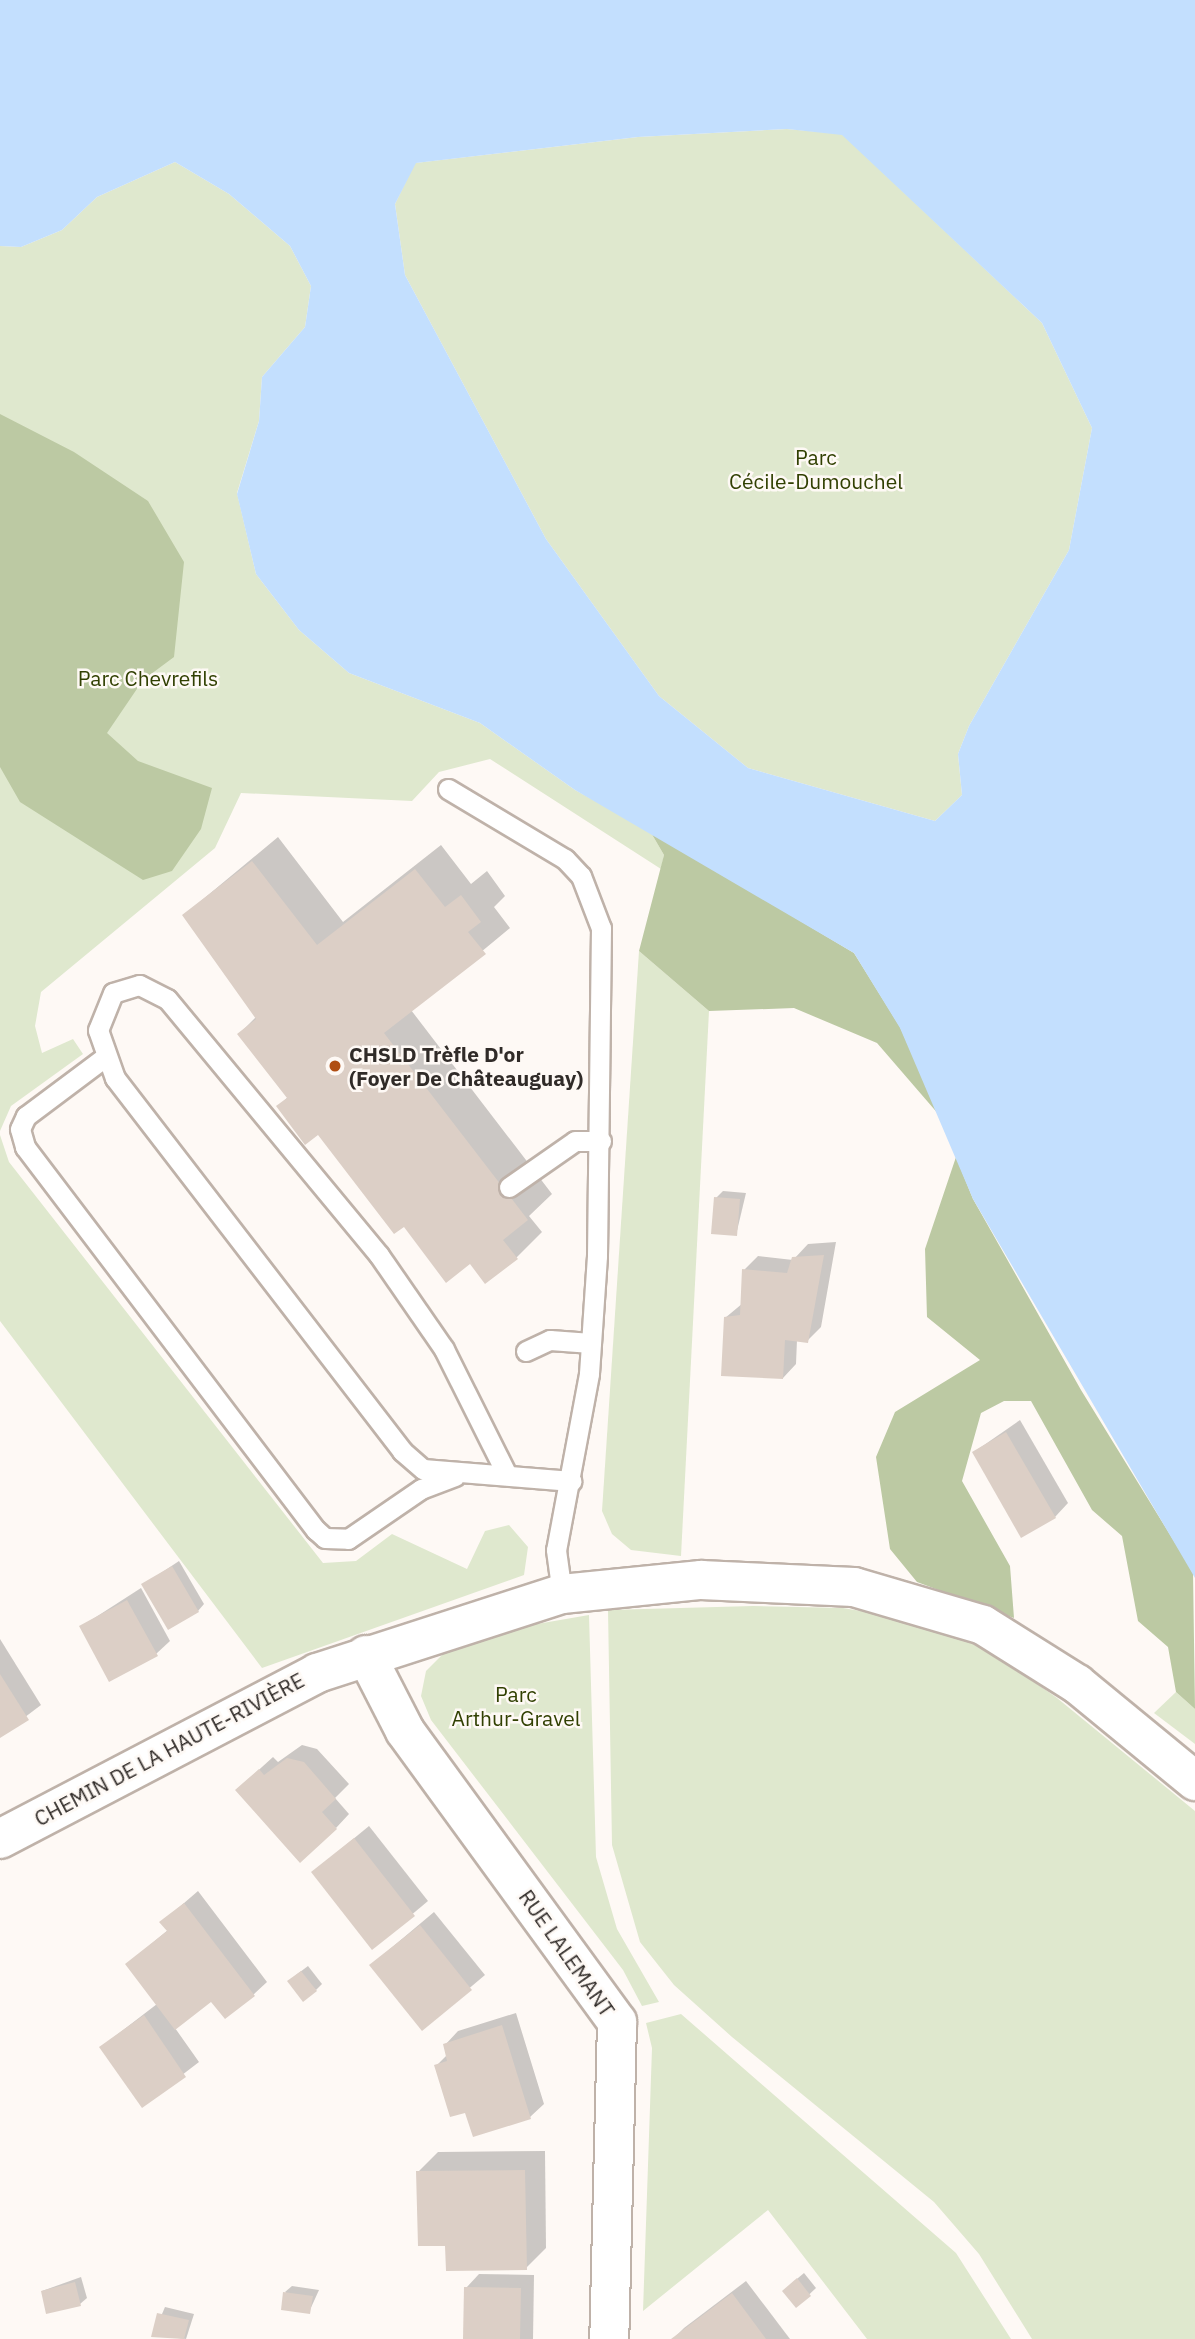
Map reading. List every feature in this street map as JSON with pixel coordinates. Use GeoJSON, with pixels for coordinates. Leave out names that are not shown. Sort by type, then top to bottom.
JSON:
{"type":"FeatureCollection","features":[{"type":"Feature","properties":{"kind":"street","name":"CHEMIN DE LA HAUTE-RIVIÈRE"},"geometry":{"type":"LineString","coordinates":[[0,1839],[282,1686],[366,1655],[562,1594],[648,1582],[798,1581],[937,1608],[1028,1651],[1195,1781]]}},
{"type":"Feature","properties":{"kind":"street","name":"RUE LALEMANT"},"geometry":{"type":"LineString","coordinates":[[366,1655],[405,1731],[617,2022],[609,2339]]}},
{"type":"Feature","properties":{"kind":"lane"},"geometry":{"type":"LineString","coordinates":[[448,789],[556,852],[581,876],[590,896],[604,952],[601,1141],[591,1343],[572,1481],[556,1550],[562,1594]]}},
{"type":"Feature","properties":{"kind":"lane"},"geometry":{"type":"LineString","coordinates":[[507,1475],[472,1400],[411,1299],[167,999],[139,985],[113,993],[100,1017],[104,1057],[402,1451],[423,1469],[572,1481]]}},
{"type":"Feature","properties":{"kind":"lane"},"geometry":{"type":"LineString","coordinates":[[104,1057],[26,1116],[20,1129],[25,1147],[316,1530],[325,1538],[348,1539],[421,1489],[470,1473]]}},
{"type":"Feature","properties":{"kind":"lane"},"geometry":{"type":"LineString","coordinates":[[509,1187],[575,1141],[601,1141]]}},
{"type":"Feature","properties":{"kind":"lane"},"geometry":{"type":"LineString","coordinates":[[526,1351],[550,1339],[591,1343]]}},
{"type":"Feature","properties":{"kind":"green space","name":"Parc Cécile-Dumouchel"},"geometry":{"type":"Polygon","coordinates":[[[787,129],[842,134],[1042,323],[1092,428],[1069,550],[969,726],[958,754],[962,795],[935,821],[748,768],[659,696],[546,539],[405,275],[395,204],[415,163],[638,137],[787,129]]]}},
{"type":"Feature","properties":{"kind":"green space","name":"Parc Chevrefils"},"geometry":{"type":"Polygon","coordinates":[[[175,162],[229,194],[290,246],[311,286],[305,327],[262,377],[259,421],[237,493],[256,574],[299,630],[349,673],[480,723],[575,790],[650,831],[664,855],[661,869],[490,759],[439,772],[412,801],[241,793],[215,848],[41,992],[35,1026],[42,1053],[73,1039],[83,1054],[11,1106],[0,1131],[0,246],[21,247],[62,230],[97,197],[175,162]]]}},
{"type":"Feature","properties":{"kind":"green space"},"geometry":{"type":"Polygon","coordinates":[[[0,414],[74,452],[148,501],[184,562],[174,657],[143,680],[107,733],[138,761],[212,788],[201,829],[172,871],[143,880],[20,802],[0,767],[0,414]]]}},
{"type":"Feature","properties":{"kind":"green space"},"geometry":{"type":"Polygon","coordinates":[[[650,831],[854,953],[900,1027],[940,1116],[877,1043],[794,1008],[709,1011],[639,951],[664,855],[650,831]]]}},
{"type":"Feature","properties":{"kind":"green space"},"geometry":{"type":"Polygon","coordinates":[[[639,951],[709,1011],[681,1556],[631,1550],[612,1534],[602,1511],[639,951]]]}},
{"type":"Feature","properties":{"kind":"green space"},"geometry":{"type":"Polygon","coordinates":[[[0,1135],[9,1162],[323,1563],[356,1561],[392,1534],[467,1569],[485,1531],[509,1525],[528,1547],[524,1575],[262,1668],[0,1321],[0,1135]]]}},
{"type":"Feature","properties":{"kind":"green space"},"geometry":{"type":"Polygon","coordinates":[[[956,1157],[973,1199],[1081,1390],[1193,1572],[1195,1709],[1176,1692],[1168,1647],[1138,1621],[1122,1536],[1092,1510],[1031,1401],[1004,1401],[981,1413],[962,1481],[1010,1566],[1014,1618],[917,1582],[890,1549],[876,1457],[895,1412],[980,1360],[927,1317],[925,1249],[956,1157]]]}},
{"type":"Feature","properties":{"kind":"green space"},"geometry":{"type":"Polygon","coordinates":[[[753,1606],[843,1608],[926,1622],[996,1655],[1057,1698],[1195,1811],[1195,2339],[1032,2339],[979,2254],[934,2202],[732,2037],[674,1985],[640,1942],[612,1845],[608,1610],[753,1606]]]}},
{"type":"Feature","properties":{"kind":"green space","name":"Parc Arthur-Gravel"},"geometry":{"type":"Polygon","coordinates":[[[589,1615],[596,1857],[617,1929],[659,2002],[642,2006],[623,1970],[431,1720],[421,1696],[426,1671],[447,1650],[508,1629],[589,1615]]]}},
{"type":"Feature","properties":{"kind":"green space"},"geometry":{"type":"Polygon","coordinates":[[[1176,1692],[1195,1709],[1195,1744],[1154,1713],[1176,1692]]]}},
{"type":"Feature","properties":{"kind":"green space"},"geometry":{"type":"Polygon","coordinates":[[[681,2014],[956,2253],[1011,2339],[867,2339],[768,2210],[643,2311],[652,2048],[646,2023],[681,2014]]]}},
{"type":"Feature","properties":{"kind":"water"},"geometry":{"type":"Polygon","coordinates":[[[0,0],[1195,0],[1195,1578],[973,1199],[900,1028],[854,953],[575,790],[480,723],[349,673],[299,630],[256,574],[237,494],[259,421],[262,377],[305,327],[311,286],[290,246],[229,194],[175,162],[97,197],[62,230],[21,247],[0,246],[0,0]],[[787,129],[638,137],[416,163],[395,204],[405,275],[546,539],[659,696],[748,768],[935,821],[962,795],[958,754],[969,726],[1069,550],[1092,428],[1042,323],[842,135],[787,129]]]}},
{"type":"Feature","properties":{"kind":"building","name":"CHSLD Trèfle D'or (Foyer De Châteauguay)"},"geometry":{"type":"Polygon","coordinates":[[[252,861],[317,945],[415,869],[445,907],[461,895],[481,922],[468,932],[486,954],[384,1033],[528,1220],[503,1240],[518,1259],[485,1284],[470,1264],[446,1283],[404,1227],[394,1234],[318,1135],[305,1145],[276,1106],[287,1098],[237,1034],[256,1019],[182,915],[252,861]]]}},
{"type":"Feature","properties":{"kind":"building"},"geometry":{"type":"Polygon","coordinates":[[[714,1197],[740,1199],[737,1236],[711,1234],[714,1197]]]}},
{"type":"Feature","properties":{"kind":"building"},"geometry":{"type":"Polygon","coordinates":[[[824,1255],[808,1343],[785,1340],[783,1379],[721,1376],[724,1317],[740,1315],[742,1269],[787,1273],[792,1257],[824,1255]]]}},
{"type":"Feature","properties":{"kind":"building"},"geometry":{"type":"Polygon","coordinates":[[[1006,1432],[1056,1518],[1021,1538],[972,1452],[1006,1432]]]}},
{"type":"Feature","properties":{"kind":"building"},"geometry":{"type":"Polygon","coordinates":[[[172,1566],[199,1612],[168,1630],[141,1584],[172,1566]]]}},
{"type":"Feature","properties":{"kind":"building"},"geometry":{"type":"Polygon","coordinates":[[[127,1600],[158,1656],[109,1682],[79,1626],[127,1600]]]}},
{"type":"Feature","properties":{"kind":"building"},"geometry":{"type":"Polygon","coordinates":[[[0,1674],[29,1720],[0,1738],[0,1674]]]}},
{"type":"Feature","properties":{"kind":"building"},"geometry":{"type":"Polygon","coordinates":[[[287,1758],[304,1762],[336,1799],[322,1812],[337,1829],[300,1863],[235,1790],[259,1769],[264,1775],[287,1758]]]}},
{"type":"Feature","properties":{"kind":"building"},"geometry":{"type":"Polygon","coordinates":[[[354,1838],[415,1916],[372,1950],[311,1872],[354,1838]]]}},
{"type":"Feature","properties":{"kind":"building"},"geometry":{"type":"Polygon","coordinates":[[[184,1903],[255,1996],[225,2019],[211,2002],[175,2030],[125,1964],[167,1931],[159,1922],[184,1903]]]}},
{"type":"Feature","properties":{"kind":"building"},"geometry":{"type":"Polygon","coordinates":[[[420,1925],[472,1990],[422,2031],[369,1965],[420,1925]]]}},
{"type":"Feature","properties":{"kind":"building"},"geometry":{"type":"Polygon","coordinates":[[[301,1971],[317,1991],[303,2002],[287,1981],[301,1971]]]}},
{"type":"Feature","properties":{"kind":"building"},"geometry":{"type":"Polygon","coordinates":[[[144,2015],[186,2077],[142,2108],[99,2047],[144,2015]]]}},
{"type":"Feature","properties":{"kind":"building"},"geometry":{"type":"Polygon","coordinates":[[[502,2025],[531,2119],[473,2137],[465,2113],[450,2117],[434,2065],[447,2061],[443,2044],[502,2025]]]}},
{"type":"Feature","properties":{"kind":"building"},"geometry":{"type":"Polygon","coordinates":[[[525,2170],[527,2270],[446,2271],[445,2246],[418,2246],[416,2171],[525,2170]]]}},
{"type":"Feature","properties":{"kind":"building"},"geometry":{"type":"Polygon","coordinates":[[[797,2278],[811,2296],[796,2308],[782,2291],[797,2278]]]}},
{"type":"Feature","properties":{"kind":"building"},"geometry":{"type":"Polygon","coordinates":[[[75,2282],[81,2306],[46,2314],[41,2291],[75,2282]]]}},
{"type":"Feature","properties":{"kind":"building"},"geometry":{"type":"Polygon","coordinates":[[[464,2287],[521,2288],[520,2339],[463,2339],[464,2287]]]}},
{"type":"Feature","properties":{"kind":"building"},"geometry":{"type":"Polygon","coordinates":[[[283,2292],[313,2296],[310,2314],[281,2310],[283,2292]]]}},
{"type":"Feature","properties":{"kind":"building"},"geometry":{"type":"Polygon","coordinates":[[[732,2293],[766,2339],[671,2339],[732,2293]]]}},
{"type":"Feature","properties":{"kind":"building"},"geometry":{"type":"Polygon","coordinates":[[[157,2313],[189,2320],[184,2339],[151,2337],[157,2313]]]}},
{"type":"Feature","properties":{"kind":"place","name":"CHSLD Trèfle D'or (Foyer De Châteauguay)"},"geometry":{"type":"Point","coordinates":[335,1066]}}]}
